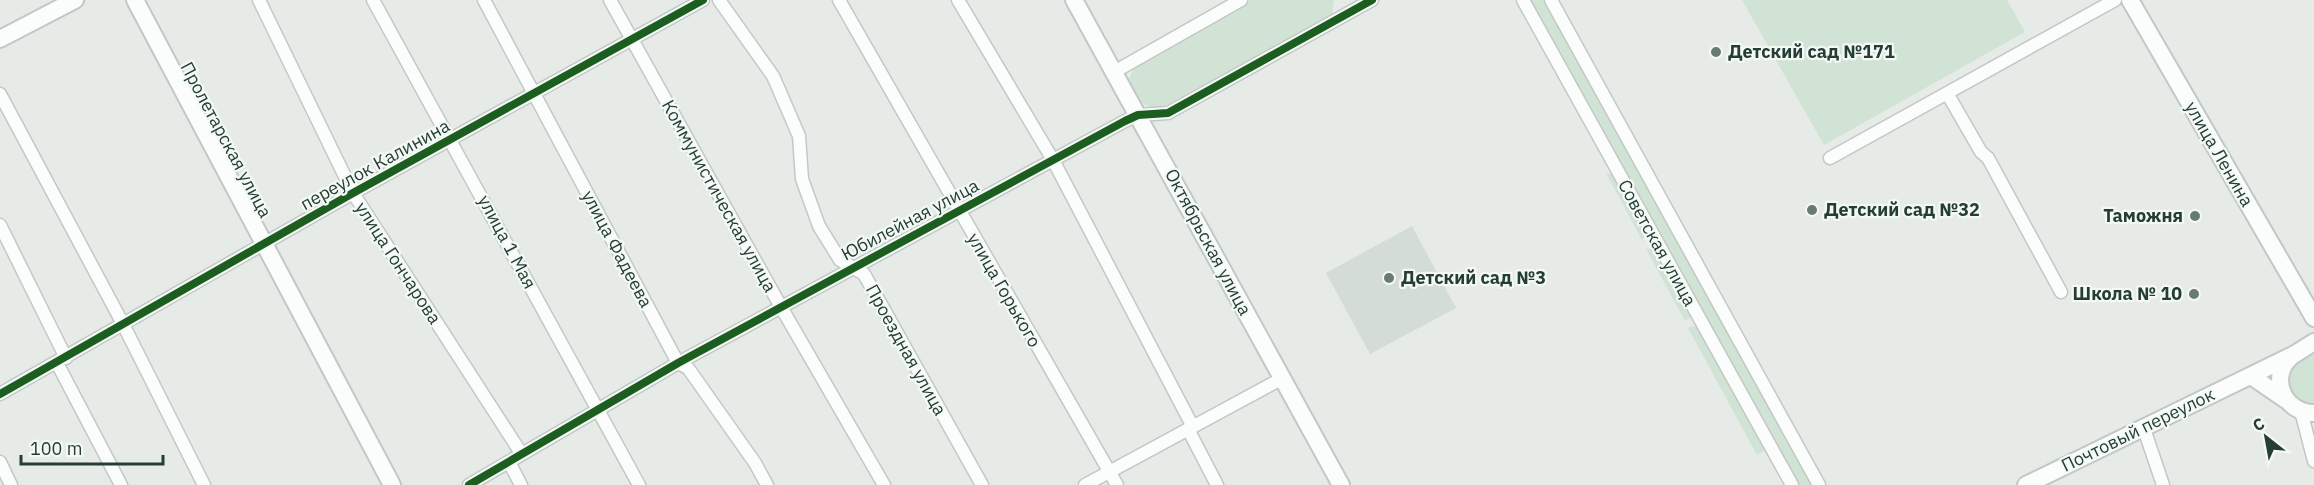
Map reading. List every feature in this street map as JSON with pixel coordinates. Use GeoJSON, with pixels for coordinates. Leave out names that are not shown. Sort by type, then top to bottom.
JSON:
{"type":"FeatureCollection","features":[{"type":"Feature","properties":{"kind":"street"},"geometry":{"type":"LineString","coordinates":[[0,39],[75,0]]}},
{"type":"Feature","properties":{"kind":"street","name":"Пролетарская улица"},"geometry":{"type":"LineString","coordinates":[[135,0],[392,485]]}},
{"type":"Feature","properties":{"kind":"street","name":"улица Гончарова"},"geometry":{"type":"LineString","coordinates":[[259,0],[353,193],[520,453]]}},
{"type":"Feature","properties":{"kind":"street","name":"улица 1 Мая"},"geometry":{"type":"LineString","coordinates":[[373,0],[639,485]]}},
{"type":"Feature","properties":{"kind":"street","name":"улица Фадеева"},"geometry":{"type":"LineString","coordinates":[[484,0],[678,363],[688,368],[755,464],[767,485]]}},
{"type":"Feature","properties":{"kind":"street","name":"Коммунистическая улица"},"geometry":{"type":"LineString","coordinates":[[610,0],[781,307],[884,485]]}},
{"type":"Feature","properties":{"kind":"street","name":"переулок Калинина"},"geometry":{"type":"LineString","coordinates":[[0,394],[353,193],[703,0]]}},
{"type":"Feature","properties":{"kind":"street","name":"Проездная улица"},"geometry":{"type":"LineString","coordinates":[[719,0],[773,76],[799,136],[802,179],[819,226],[840,260],[864,274],[982,485]]}},
{"type":"Feature","properties":{"kind":"street","name":"улица Горького"},"geometry":{"type":"LineString","coordinates":[[839,0],[1117,485]]}},
{"type":"Feature","properties":{"kind":"street"},"geometry":{"type":"LineString","coordinates":[[957,0],[1053,159],[1191,429],[1217,485]]}},
{"type":"Feature","properties":{"kind":"street","name":"Октябрьская улица"},"geometry":{"type":"LineString","coordinates":[[1074,0],[1341,485]]}},
{"type":"Feature","properties":{"kind":"street"},"geometry":{"type":"LineString","coordinates":[[1114,72],[1240,0]]}},
{"type":"Feature","properties":{"kind":"street","name":"Юбилейная улица"},"geometry":{"type":"LineString","coordinates":[[469,485],[520,453],[678,363],[1053,159],[1138,115],[1168,113],[1371,0]]}},
{"type":"Feature","properties":{"kind":"street","name":"Советская улица"},"geometry":{"type":"LineString","coordinates":[[1523,0],[1792,485]]}},
{"type":"Feature","properties":{"kind":"street","name":"Советская улица"},"geometry":{"type":"LineString","coordinates":[[1551,0],[1819,485]]}},
{"type":"Feature","properties":{"kind":"street"},"geometry":{"type":"LineString","coordinates":[[1830,158],[2115,0]]}},
{"type":"Feature","properties":{"kind":"street","name":"улица Ленина"},"geometry":{"type":"LineString","coordinates":[[2130,0],[2312,317]]}},
{"type":"Feature","properties":{"kind":"street"},"geometry":{"type":"LineString","coordinates":[[1947,93],[1981,152],[1988,158],[2061,292]]}},
{"type":"Feature","properties":{"kind":"street"},"geometry":{"type":"LineString","coordinates":[[0,94],[123,324],[204,485]]}},
{"type":"Feature","properties":{"kind":"street"},"geometry":{"type":"LineString","coordinates":[[0,225],[121,485]]}},
{"type":"Feature","properties":{"kind":"street"},"geometry":{"type":"LineString","coordinates":[[2286,400],[2282,392],[2280,377],[2287,361],[2314,342]]}},
{"type":"Feature","properties":{"kind":"street"},"geometry":{"type":"LineString","coordinates":[[2295,354],[2314,349]]}},
{"type":"Feature","properties":{"kind":"street","name":"Почтовый переулок"},"geometry":{"type":"LineString","coordinates":[[2026,485],[2045,481],[2143,426],[2295,354]]}},
{"type":"Feature","properties":{"kind":"street"},"geometry":{"type":"LineString","coordinates":[[2251,376],[2310,415],[2314,461]]}},
{"type":"Feature","properties":{"kind":"street"},"geometry":{"type":"LineString","coordinates":[[1085,485],[1281,378]]}},
{"type":"Feature","properties":{"kind":"street"},"geometry":{"type":"LineString","coordinates":[[2143,426],[2163,485]]}},
{"type":"Feature","properties":{"kind":"street"},"geometry":{"type":"LineString","coordinates":[[0,462],[11,485]]}},
{"type":"Feature","properties":{"kind":"street"},"geometry":{"type":"LineString","coordinates":[[509,462],[521,485]]}},
{"type":"Feature","properties":{"kind":"shaded area"},"geometry":{"type":"Polygon","coordinates":[[[1412,226],[1456,308],[1370,354],[1326,273],[1412,226]]]}},
{"type":"Feature","properties":{"kind":"green space"},"geometry":{"type":"Polygon","coordinates":[[[1250,0],[1334,0],[1332,14],[1161,108],[1149,107],[1141,101],[1128,81],[1135,65],[1250,0]]]}},
{"type":"Feature","properties":{"kind":"green space"},"geometry":{"type":"Polygon","coordinates":[[[1530,0],[1545,0],[1814,485],[1797,485],[1530,0]]]}},
{"type":"Feature","properties":{"kind":"green space"},"geometry":{"type":"Polygon","coordinates":[[[1742,0],[2007,0],[2025,32],[1824,145],[1742,0]]]}},
{"type":"Feature","properties":{"kind":"green space"},"geometry":{"type":"Polygon","coordinates":[[[1606,173],[1617,175],[1648,230],[1642,240],[1606,173]]]}},
{"type":"Feature","properties":{"kind":"green space"},"geometry":{"type":"Polygon","coordinates":[[[1657,248],[1694,315],[1685,321],[1646,249],[1657,248]]]}},
{"type":"Feature","properties":{"kind":"green space"},"geometry":{"type":"Polygon","coordinates":[[[1692,326],[1702,328],[1768,448],[1757,455],[1688,328],[1692,326]]]}},
{"type":"Feature","properties":{"kind":"green space"},"geometry":{"type":"Polygon","coordinates":[[[2314,354],[2314,409],[2293,403],[2284,372],[2300,355],[2314,354]]]}},
{"type":"Feature","properties":{"kind":"cycle path"},"geometry":{"type":"LineString","coordinates":[[0,394],[353,193],[703,0]]}},
{"type":"Feature","properties":{"kind":"cycle path"},"geometry":{"type":"LineString","coordinates":[[469,485],[678,363],[1125,121],[1138,115],[1168,113],[1372,0]]}},
{"type":"Feature","properties":{"kind":"place","name":"Детский сад №171"},"geometry":{"type":"Point","coordinates":[1716,52]}},
{"type":"Feature","properties":{"kind":"place","name":"Детский сад №32"},"geometry":{"type":"Point","coordinates":[1812,210]}},
{"type":"Feature","properties":{"kind":"place","name":"Таможня"},"geometry":{"type":"Point","coordinates":[2195,216]}},
{"type":"Feature","properties":{"kind":"place","name":"Детский сад №3"},"geometry":{"type":"Point","coordinates":[1389,278]}},
{"type":"Feature","properties":{"kind":"place","name":"Школа № 10"},"geometry":{"type":"Point","coordinates":[2194,294]}}]}
